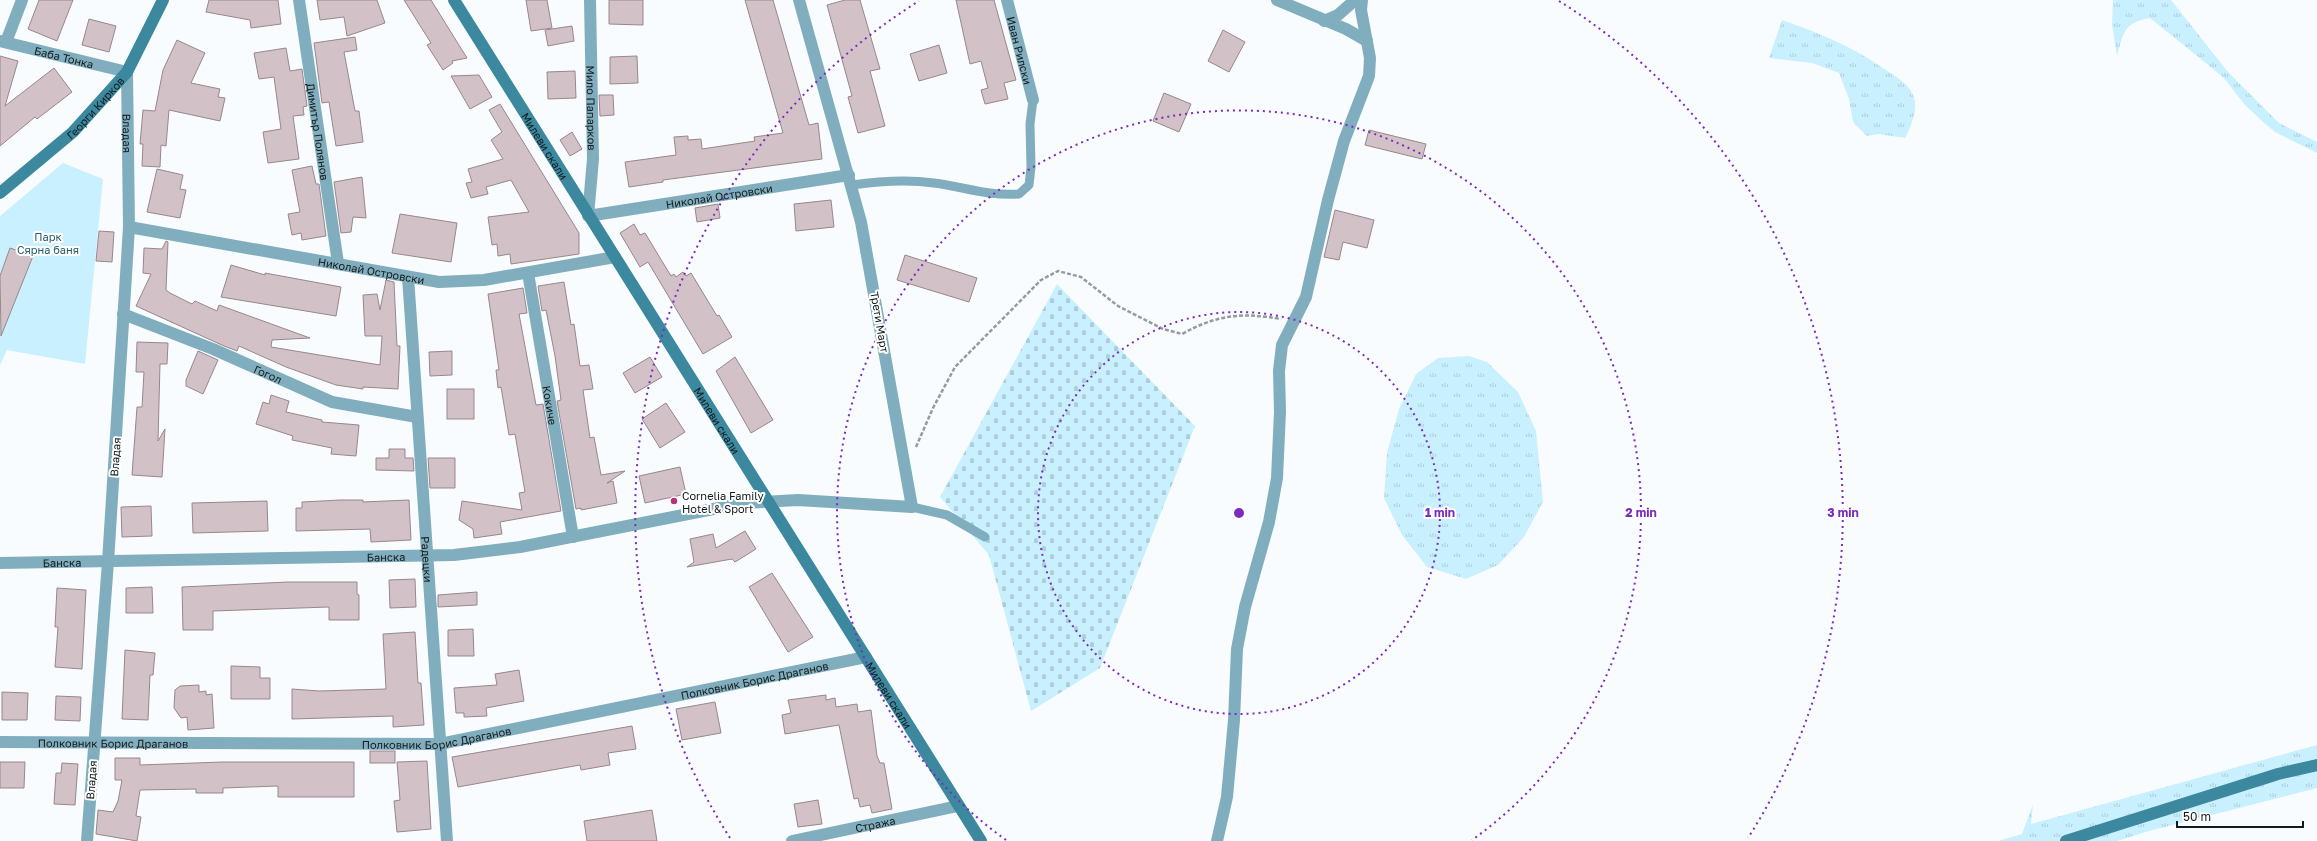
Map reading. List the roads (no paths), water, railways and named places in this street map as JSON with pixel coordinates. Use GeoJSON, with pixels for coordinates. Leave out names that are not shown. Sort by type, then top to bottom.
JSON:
{"type":"FeatureCollection","features":[{"type":"Feature","properties":{"kind":"street"},"geometry":{"type":"LineString","coordinates":[[3,41],[22,0]]}},
{"type":"Feature","properties":{"kind":"street","name":"Георги Кирков"},"geometry":{"type":"LineString","coordinates":[[0,194],[73,132],[127,72],[163,0]]}},
{"type":"Feature","properties":{"kind":"street","name":"Димитър Полянов"},"geometry":{"type":"LineString","coordinates":[[298,0],[338,263]]}},
{"type":"Feature","properties":{"kind":"street","name":"Милеви скали"},"geometry":{"type":"LineString","coordinates":[[454,0],[981,841]]}},
{"type":"Feature","properties":{"kind":"street","name":"Мило Папарков"},"geometry":{"type":"LineString","coordinates":[[588,216],[593,159],[590,0]]}},
{"type":"Feature","properties":{"kind":"street","name":"Трети Март"},"geometry":{"type":"LineString","coordinates":[[799,0],[861,222],[912,507]]}},
{"type":"Feature","properties":{"kind":"street","name":"Иван Рилски"},"geometry":{"type":"LineString","coordinates":[[1007,0],[1033,100]]}},
{"type":"Feature","properties":{"kind":"street"},"geometry":{"type":"LineString","coordinates":[[1276,0],[1346,29],[1366,40]]}},
{"type":"Feature","properties":{"kind":"street"},"geometry":{"type":"LineString","coordinates":[[1324,21],[1338,15],[1354,0]]}},
{"type":"Feature","properties":{"kind":"street"},"geometry":{"type":"LineString","coordinates":[[1217,841],[1227,797],[1234,720],[1237,649],[1245,607],[1269,522],[1276,478],[1280,412],[1279,371],[1282,345],[1306,297],[1328,200],[1344,141],[1369,76],[1370,58],[1361,10],[1362,0]]}},
{"type":"Feature","properties":{"kind":"street","name":"Баба Тонка"},"geometry":{"type":"LineString","coordinates":[[3,41],[127,72]]}},
{"type":"Feature","properties":{"kind":"street","name":"Владая"},"geometry":{"type":"LineString","coordinates":[[87,841],[93,743],[108,562],[129,227],[127,72]]}},
{"type":"Feature","properties":{"kind":"street","name":"Николай Островски"},"geometry":{"type":"LineString","coordinates":[[588,216],[850,180]]}},
{"type":"Feature","properties":{"kind":"street","name":"Николай Островски"},"geometry":{"type":"LineString","coordinates":[[129,227],[439,282],[462,282],[528,273],[615,257]]}},
{"type":"Feature","properties":{"kind":"street","name":"Кокиче"},"geometry":{"type":"LineString","coordinates":[[528,273],[573,537]]}},
{"type":"Feature","properties":{"kind":"street","name":"Радецки"},"geometry":{"type":"LineString","coordinates":[[408,277],[426,556],[448,841]]}},
{"type":"Feature","properties":{"kind":"street","name":"Гогол"},"geometry":{"type":"LineString","coordinates":[[123,314],[213,349],[332,402],[417,417]]}},
{"type":"Feature","properties":{"kind":"street"},"geometry":{"type":"LineString","coordinates":[[767,501],[798,500],[912,507]]}},
{"type":"Feature","properties":{"kind":"street","name":"Банска"},"geometry":{"type":"LineString","coordinates":[[0,563],[426,556],[483,552],[573,537],[744,503],[767,501]]}},
{"type":"Feature","properties":{"kind":"street","name":"Полковник Борис Драганов"},"geometry":{"type":"LineString","coordinates":[[0,742],[440,744],[866,657]]}},
{"type":"Feature","properties":{"kind":"street"},"geometry":{"type":"LineString","coordinates":[[2066,841],[2271,776],[2317,765]]}},
{"type":"Feature","properties":{"kind":"street","name":"Стража"},"geometry":{"type":"LineString","coordinates":[[792,841],[958,806]]}},
{"type":"Feature","properties":{"kind":"lane"},"geometry":{"type":"LineString","coordinates":[[850,180],[896,180],[935,183],[995,195],[1019,194],[1029,185],[1031,167],[1030,124],[1033,100]]}},
{"type":"Feature","properties":{"kind":"lane"},"geometry":{"type":"LineString","coordinates":[[912,507],[947,516],[985,537]]}},
{"type":"Feature","properties":{"kind":"place","name":"Cornelia Family Hotel & Sport"},"geometry":{"type":"Point","coordinates":[674,501]}},
{"type":"Feature","properties":{"kind":"park label","name":"Парк Сярна баня"},"geometry":{"type":"Point","coordinates":[48,242]}}]}
